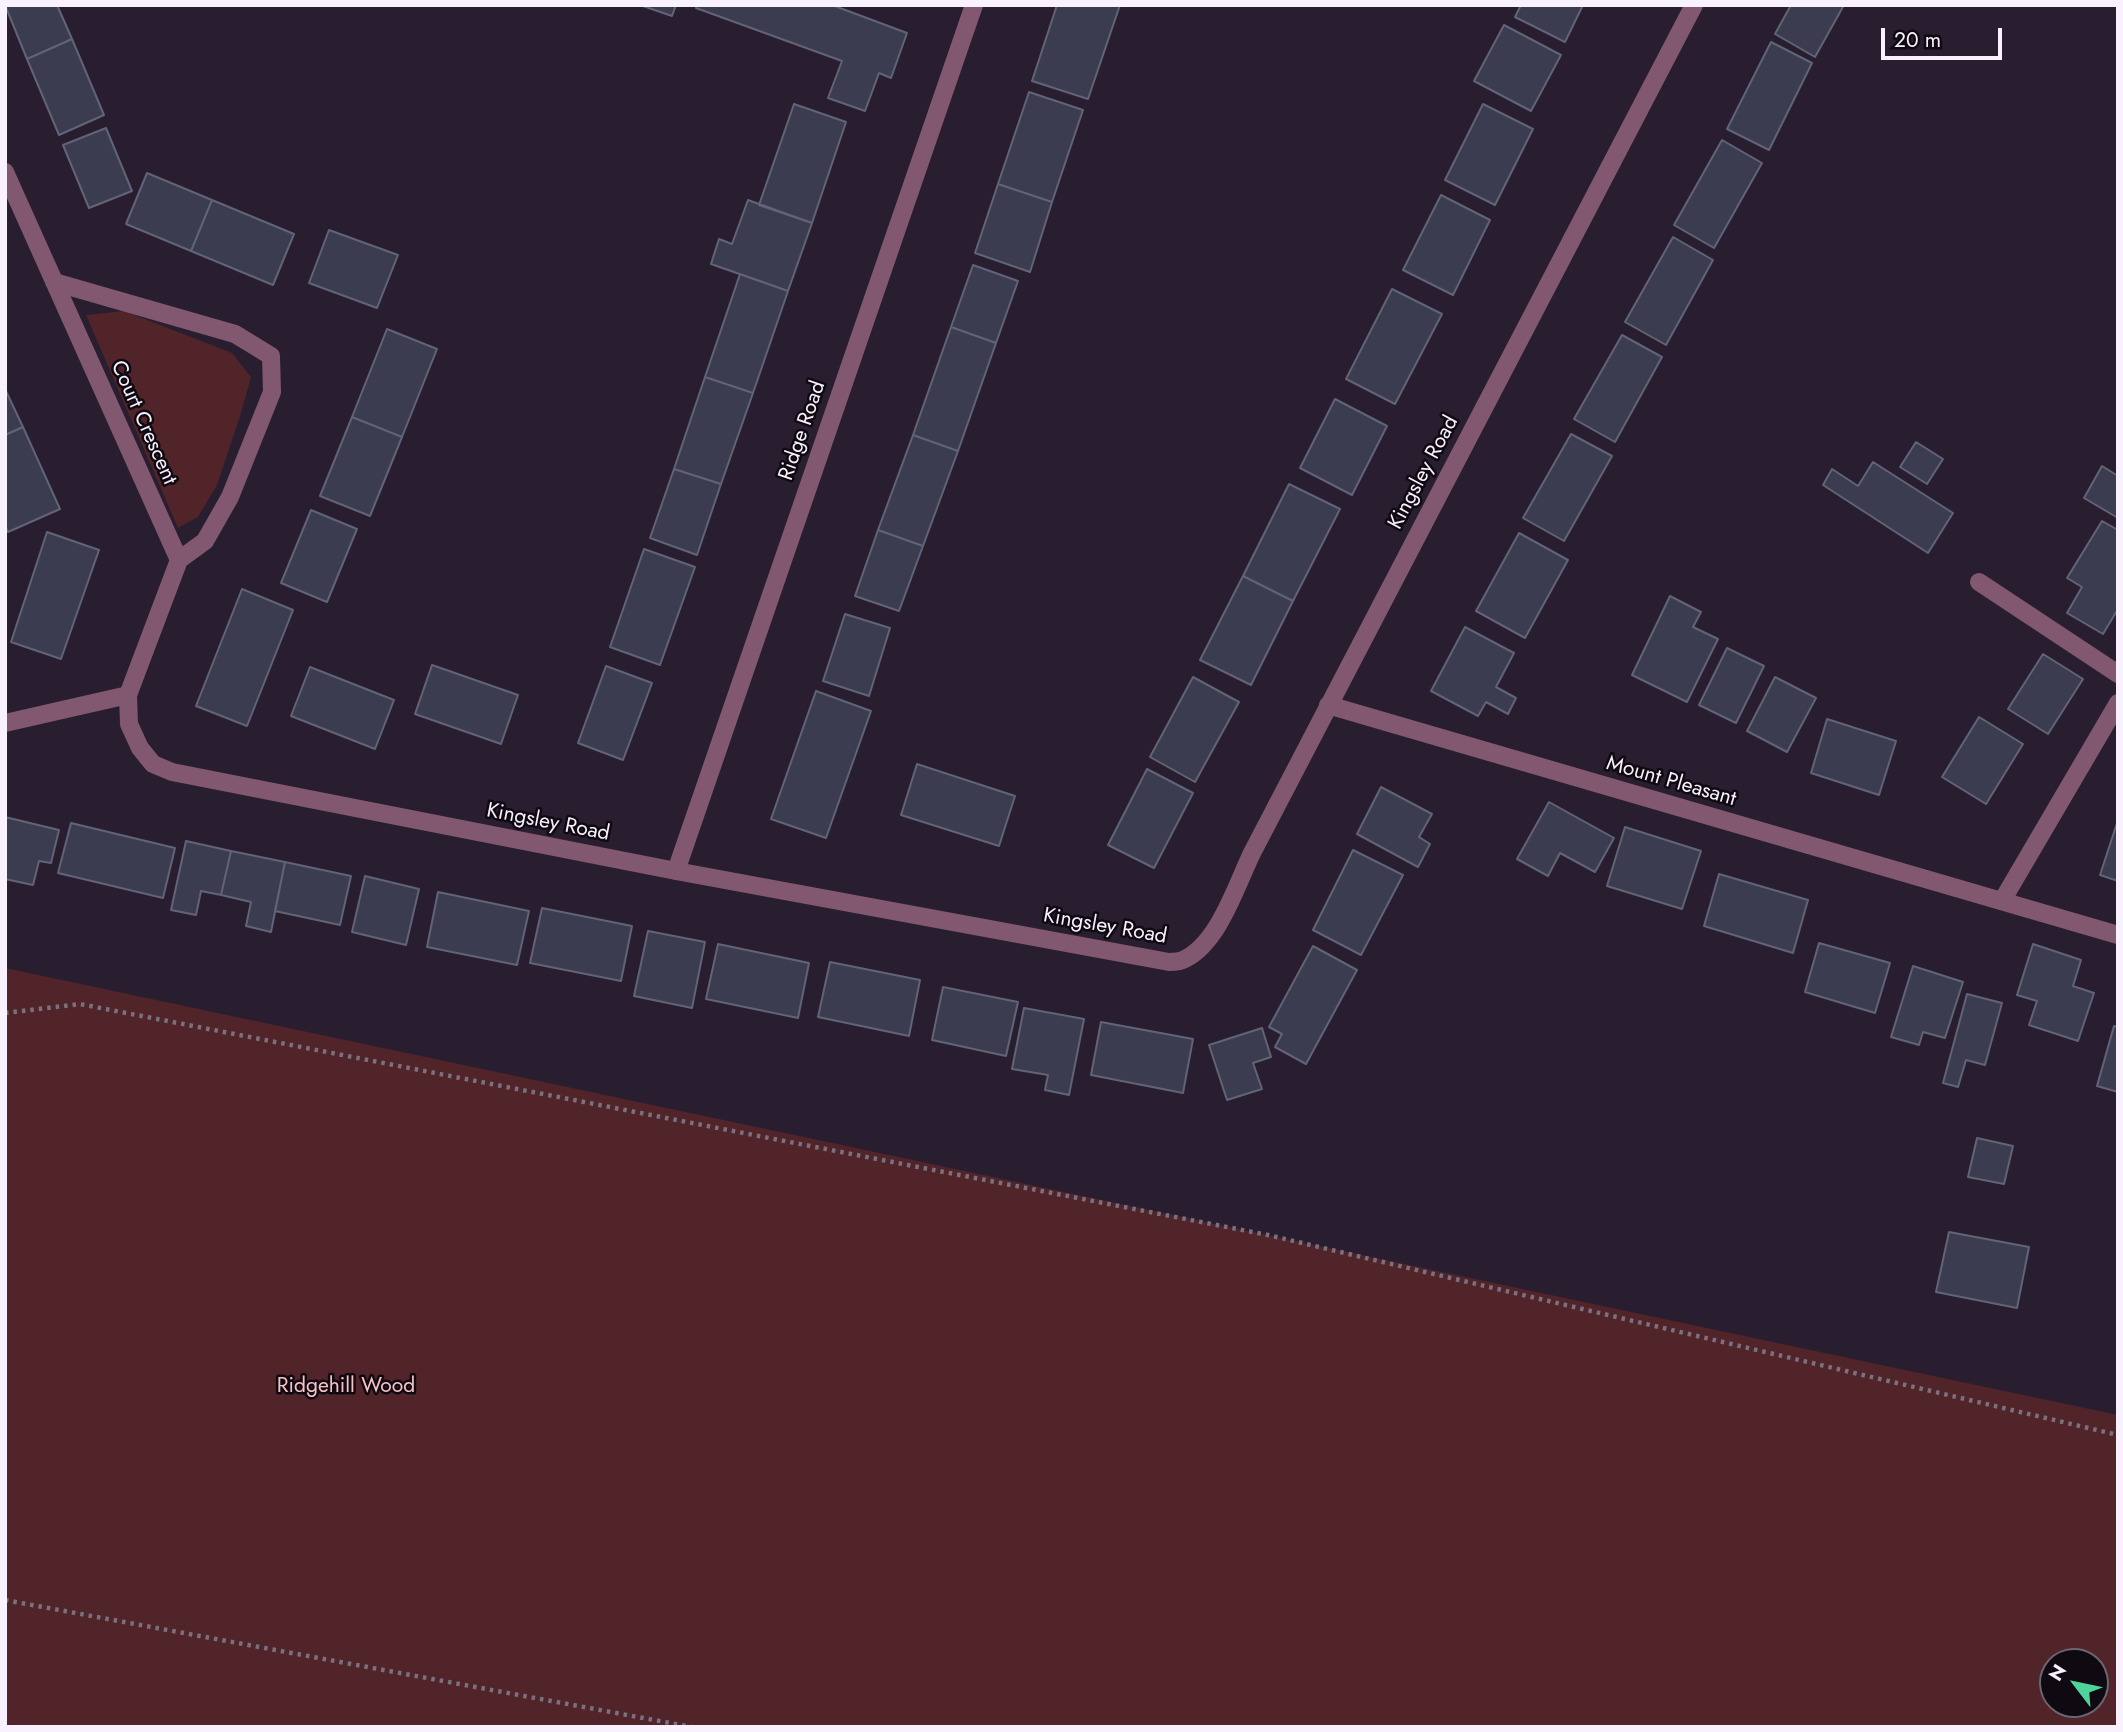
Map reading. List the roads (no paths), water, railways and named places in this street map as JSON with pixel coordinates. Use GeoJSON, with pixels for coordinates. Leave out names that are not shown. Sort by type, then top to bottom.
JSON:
{"type":"FeatureCollection","features":[{"type":"Feature","properties":{"kind":"street","name":"Ridge Road"},"geometry":{"type":"LineString","coordinates":[[676,872],[974,5]]}},
{"type":"Feature","properties":{"kind":"street","name":"Kingsley Road"},"geometry":{"type":"LineString","coordinates":[[128,695],[129,724],[139,748],[153,764],[172,772],[676,872],[1169,962],[1183,961],[1200,948],[1215,931],[1328,705],[1693,5]]}},
{"type":"Feature","properties":{"kind":"street","name":"Court Crescent"},"geometry":{"type":"LineString","coordinates":[[5,172],[180,560]]}},
{"type":"Feature","properties":{"kind":"street"},"geometry":{"type":"LineString","coordinates":[[5,723],[128,695],[180,560],[205,541],[230,497],[272,393],[271,356],[235,334],[54,282]]}},
{"type":"Feature","properties":{"kind":"street"},"geometry":{"type":"LineString","coordinates":[[1979,582],[2118,674]]}},
{"type":"Feature","properties":{"kind":"street"},"geometry":{"type":"LineString","coordinates":[[2002,901],[2118,703]]}},
{"type":"Feature","properties":{"kind":"street","name":"Mount Pleasant"},"geometry":{"type":"LineString","coordinates":[[1328,705],[2118,936]]}},
{"type":"Feature","properties":{"kind":"park label","name":"Ridgehill Wood"},"geometry":{"type":"Point","coordinates":[346,1387]}}]}
